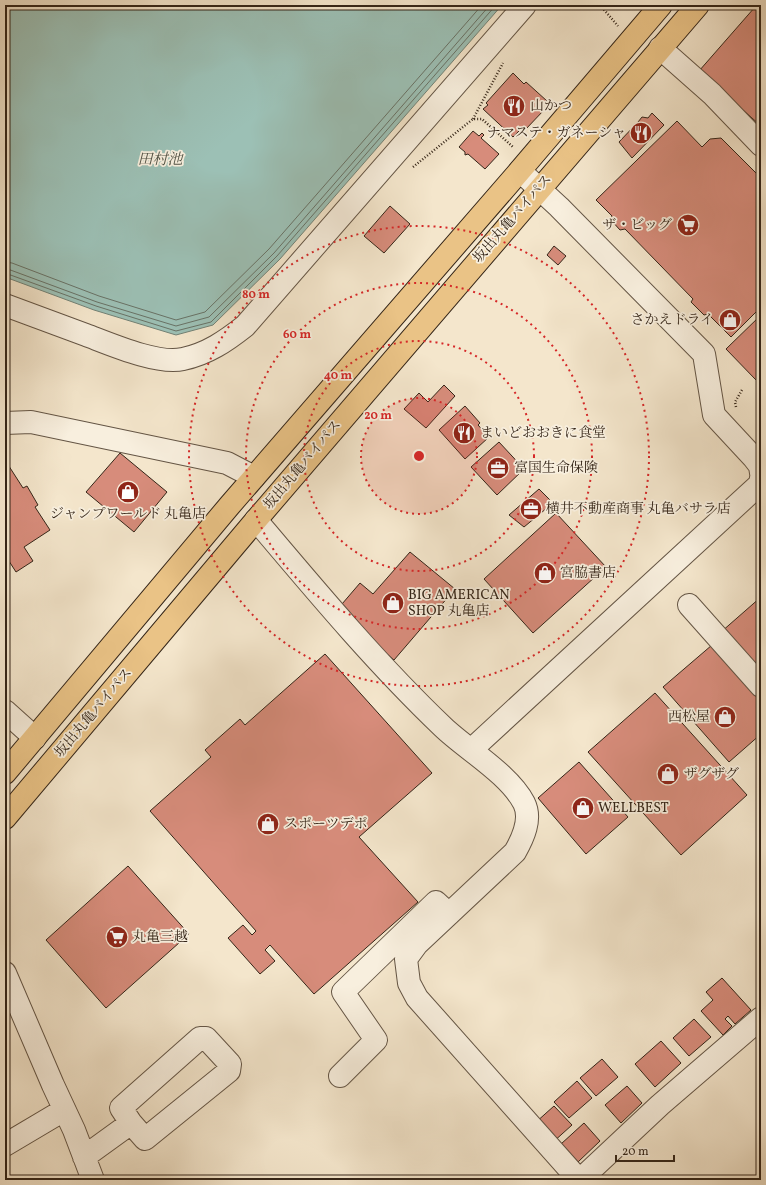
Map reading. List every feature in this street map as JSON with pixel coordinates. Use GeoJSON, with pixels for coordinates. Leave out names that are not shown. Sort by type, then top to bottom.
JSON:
{"type":"FeatureCollection","features":[{"type":"Feature","properties":{"kind":"highway","name":"坂出丸亀バイパス"},"geometry":{"type":"LineString","coordinates":[[5,773],[254,477],[662,5]]}},
{"type":"Feature","properties":{"kind":"highway","name":"坂出丸亀バイパス"},"geometry":{"type":"LineString","coordinates":[[5,818],[256,520],[698,5]]}},
{"type":"Feature","properties":{"kind":"street"},"geometry":{"type":"LineString","coordinates":[[5,305],[124,349],[160,359],[182,360],[205,352],[227,340],[245,326],[525,5]]}},
{"type":"Feature","properties":{"kind":"street"},"geometry":{"type":"LineString","coordinates":[[660,48],[712,94],[761,145]]}},
{"type":"Feature","properties":{"kind":"street"},"geometry":{"type":"LineString","coordinates":[[524,165],[539,189],[704,354],[714,415],[754,457],[760,466],[761,473]]}},
{"type":"Feature","properties":{"kind":"street"},"geometry":{"type":"LineString","coordinates":[[5,422],[31,422],[219,461],[227,463],[254,477]]}},
{"type":"Feature","properties":{"kind":"street"},"geometry":{"type":"LineString","coordinates":[[470,750],[760,484],[761,478]]}},
{"type":"Feature","properties":{"kind":"street"},"geometry":{"type":"LineString","coordinates":[[256,520],[382,666],[444,728],[513,786],[525,805],[527,821],[523,838],[515,852],[417,944],[406,959],[409,983],[416,998],[579,1180],[660,1105],[761,1018]]}},
{"type":"Feature","properties":{"kind":"street"},"geometry":{"type":"LineString","coordinates":[[688,605],[761,686]]}},
{"type":"Feature","properties":{"kind":"street"},"geometry":{"type":"LineString","coordinates":[[5,711],[35,738]]}},
{"type":"Feature","properties":{"kind":"street"},"geometry":{"type":"LineString","coordinates":[[340,1076],[376,1040],[343,992],[436,902],[449,914]]}},
{"type":"Feature","properties":{"kind":"street"},"geometry":{"type":"LineString","coordinates":[[5,973],[93,1180]]}},
{"type":"Feature","properties":{"kind":"street"},"geometry":{"type":"LineString","coordinates":[[200,1038],[206,1038],[230,1064],[229,1070],[145,1138],[131,1123],[121,1108],[200,1038]]}},
{"type":"Feature","properties":{"kind":"street"},"geometry":{"type":"LineString","coordinates":[[5,1145],[64,1110]]}},
{"type":"Feature","properties":{"kind":"street"},"geometry":{"type":"LineString","coordinates":[[84,1157],[131,1123]]}},
{"type":"Feature","properties":{"kind":"path"},"geometry":{"type":"LineString","coordinates":[[600,5],[630,42]]}},
{"type":"Feature","properties":{"kind":"path"},"geometry":{"type":"LineString","coordinates":[[409,170],[473,119],[482,119],[524,165]]}},
{"type":"Feature","properties":{"kind":"water","name":"田村池"},"geometry":{"type":"Polygon","coordinates":[[[5,5],[502,5],[280,259],[213,325],[176,335],[94,310],[5,277],[5,5]]]}},
{"type":"Feature","properties":{"kind":"building"},"geometry":{"type":"Polygon","coordinates":[[[755,7],[761,12],[761,126],[699,71],[755,7]]]}},
{"type":"Feature","properties":{"kind":"building","name":"山かつ"},"geometry":{"type":"Polygon","coordinates":[[[513,73],[524,84],[526,82],[547,101],[541,107],[544,110],[525,130],[522,128],[513,137],[483,109],[488,105],[486,103],[513,73]]]}},
{"type":"Feature","properties":{"kind":"building","name":"ナマステ・ガネーシャ"},"geometry":{"type":"Polygon","coordinates":[[[652,113],[664,125],[632,158],[619,142],[642,117],[648,118],[652,113]]]}},
{"type":"Feature","properties":{"kind":"building","name":"ザ・ビッグ"},"geometry":{"type":"Polygon","coordinates":[[[677,121],[702,147],[710,139],[721,138],[761,178],[761,307],[731,337],[708,314],[704,315],[691,302],[693,299],[625,229],[620,230],[611,220],[612,216],[596,200],[677,121]]]}},
{"type":"Feature","properties":{"kind":"building"},"geometry":{"type":"Polygon","coordinates":[[[473,131],[479,136],[482,133],[484,135],[481,138],[499,154],[485,169],[468,154],[465,155],[465,152],[459,147],[473,131]]]}},
{"type":"Feature","properties":{"kind":"building"},"geometry":{"type":"Polygon","coordinates":[[[390,206],[410,224],[384,253],[364,236],[390,206]]]}},
{"type":"Feature","properties":{"kind":"building"},"geometry":{"type":"Polygon","coordinates":[[[554,246],[566,256],[558,265],[547,255],[554,246]]]}},
{"type":"Feature","properties":{"kind":"building"},"geometry":{"type":"Polygon","coordinates":[[[761,315],[761,375],[756,380],[726,349],[761,315]]]}},
{"type":"Feature","properties":{"kind":"building"},"geometry":{"type":"Polygon","coordinates":[[[444,385],[455,396],[426,428],[404,409],[419,393],[428,402],[444,385]]]}},
{"type":"Feature","properties":{"kind":"building","name":"まいどおおきに食堂"},"geometry":{"type":"Polygon","coordinates":[[[465,406],[480,423],[478,425],[489,437],[465,459],[439,430],[465,406]]]}},
{"type":"Feature","properties":{"kind":"building","name":"富国生命保険"},"geometry":{"type":"Polygon","coordinates":[[[499,442],[524,469],[497,495],[471,467],[499,442]]]}},
{"type":"Feature","properties":{"kind":"building"},"geometry":{"type":"Polygon","coordinates":[[[120,453],[167,492],[134,532],[86,492],[120,453]]]}},
{"type":"Feature","properties":{"kind":"building"},"geometry":{"type":"Polygon","coordinates":[[[5,460],[23,488],[27,486],[38,505],[35,507],[50,530],[24,547],[33,561],[16,572],[7,558],[5,560],[5,460]]]}},
{"type":"Feature","properties":{"kind":"building","name":"横井不動産商事 丸亀バサラ店"},"geometry":{"type":"Polygon","coordinates":[[[539,489],[553,503],[524,527],[509,515],[539,489]]]}},
{"type":"Feature","properties":{"kind":"building","name":"宮脇書店"},"geometry":{"type":"Polygon","coordinates":[[[556,513],[606,567],[533,633],[484,579],[556,513]]]}},
{"type":"Feature","properties":{"kind":"building","name":"BIG AMERICAN SHOP 丸亀店"},"geometry":{"type":"Polygon","coordinates":[[[410,552],[455,589],[394,660],[336,611],[360,583],[373,594],[410,552]]]}},
{"type":"Feature","properties":{"kind":"building"},"geometry":{"type":"Polygon","coordinates":[[[761,597],[761,677],[721,632],[761,597]]]}},
{"type":"Feature","properties":{"kind":"building","name":"西松屋"},"geometry":{"type":"Polygon","coordinates":[[[712,645],[761,700],[761,734],[729,762],[663,687],[712,645]]]}},
{"type":"Feature","properties":{"kind":"building","name":"スポーツデポ"},"geometry":{"type":"Polygon","coordinates":[[[325,654],[432,773],[359,837],[418,902],[314,994],[270,945],[265,950],[275,961],[260,974],[228,938],[243,925],[252,935],[256,931],[150,811],[211,757],[205,750],[240,719],[245,725],[325,654]]]}},
{"type":"Feature","properties":{"kind":"building","name":"ザグザグ"},"geometry":{"type":"Polygon","coordinates":[[[655,693],[747,795],[681,855],[588,752],[655,693]]]}},
{"type":"Feature","properties":{"kind":"building","name":"WELLBEST"},"geometry":{"type":"Polygon","coordinates":[[[579,762],[628,817],[586,854],[538,798],[579,762]]]}},
{"type":"Feature","properties":{"kind":"building","name":"丸亀三越"},"geometry":{"type":"Polygon","coordinates":[[[128,866],[189,934],[106,1008],[46,940],[128,866]]]}},
{"type":"Feature","properties":{"kind":"building"},"geometry":{"type":"Polygon","coordinates":[[[722,978],[751,1010],[735,1024],[728,1016],[725,1019],[732,1026],[723,1035],[701,1011],[713,1000],[706,992],[722,978]]]}},
{"type":"Feature","properties":{"kind":"building"},"geometry":{"type":"Polygon","coordinates":[[[694,1019],[711,1037],[689,1056],[673,1038],[694,1019]]]}},
{"type":"Feature","properties":{"kind":"building"},"geometry":{"type":"Polygon","coordinates":[[[661,1041],[681,1063],[655,1087],[635,1064],[661,1041]]]}},
{"type":"Feature","properties":{"kind":"building"},"geometry":{"type":"Polygon","coordinates":[[[602,1059],[618,1077],[596,1096],[580,1078],[602,1059]]]}},
{"type":"Feature","properties":{"kind":"building"},"geometry":{"type":"Polygon","coordinates":[[[577,1081],[592,1098],[569,1118],[554,1102],[577,1081]]]}},
{"type":"Feature","properties":{"kind":"building"},"geometry":{"type":"Polygon","coordinates":[[[627,1086],[642,1103],[621,1123],[605,1105],[627,1086]]]}},
{"type":"Feature","properties":{"kind":"building"},"geometry":{"type":"Polygon","coordinates":[[[554,1106],[572,1125],[552,1143],[535,1123],[554,1106]]]}},
{"type":"Feature","properties":{"kind":"building"},"geometry":{"type":"Polygon","coordinates":[[[584,1123],[600,1141],[578,1162],[561,1144],[584,1123]]]}},
{"type":"Feature","properties":{"kind":"place","name":"山かつ"},"geometry":{"type":"Point","coordinates":[514,106]}},
{"type":"Feature","properties":{"kind":"place","name":"ナマステ・ガネーシャ"},"geometry":{"type":"Point","coordinates":[641,133]}},
{"type":"Feature","properties":{"kind":"place","name":"ザ・ビッグ"},"geometry":{"type":"Point","coordinates":[688,225]}},
{"type":"Feature","properties":{"kind":"place","name":"さかえドライ"},"geometry":{"type":"Point","coordinates":[730,320]}},
{"type":"Feature","properties":{"kind":"place","name":"まいどおおきに食堂"},"geometry":{"type":"Point","coordinates":[464,433]}},
{"type":"Feature","properties":{"kind":"place","name":"富国生命保険"},"geometry":{"type":"Point","coordinates":[498,468]}},
{"type":"Feature","properties":{"kind":"place","name":"ジャンプワールド 丸亀店"},"geometry":{"type":"Point","coordinates":[128,492]}},
{"type":"Feature","properties":{"kind":"place","name":"横井不動産商事 丸亀バサラ店"},"geometry":{"type":"Point","coordinates":[531,509]}},
{"type":"Feature","properties":{"kind":"place","name":"宮脇書店"},"geometry":{"type":"Point","coordinates":[545,573]}},
{"type":"Feature","properties":{"kind":"place","name":"BIG AMERICAN SHOP 丸亀店"},"geometry":{"type":"Point","coordinates":[393,603]}},
{"type":"Feature","properties":{"kind":"place","name":"西松屋"},"geometry":{"type":"Point","coordinates":[725,717]}},
{"type":"Feature","properties":{"kind":"place","name":"ザグザグ"},"geometry":{"type":"Point","coordinates":[668,774]}},
{"type":"Feature","properties":{"kind":"place","name":"WELLBEST"},"geometry":{"type":"Point","coordinates":[583,808]}},
{"type":"Feature","properties":{"kind":"place","name":"スポーツデポ"},"geometry":{"type":"Point","coordinates":[268,824]}},
{"type":"Feature","properties":{"kind":"place","name":"丸亀三越"},"geometry":{"type":"Point","coordinates":[117,937]}}]}
